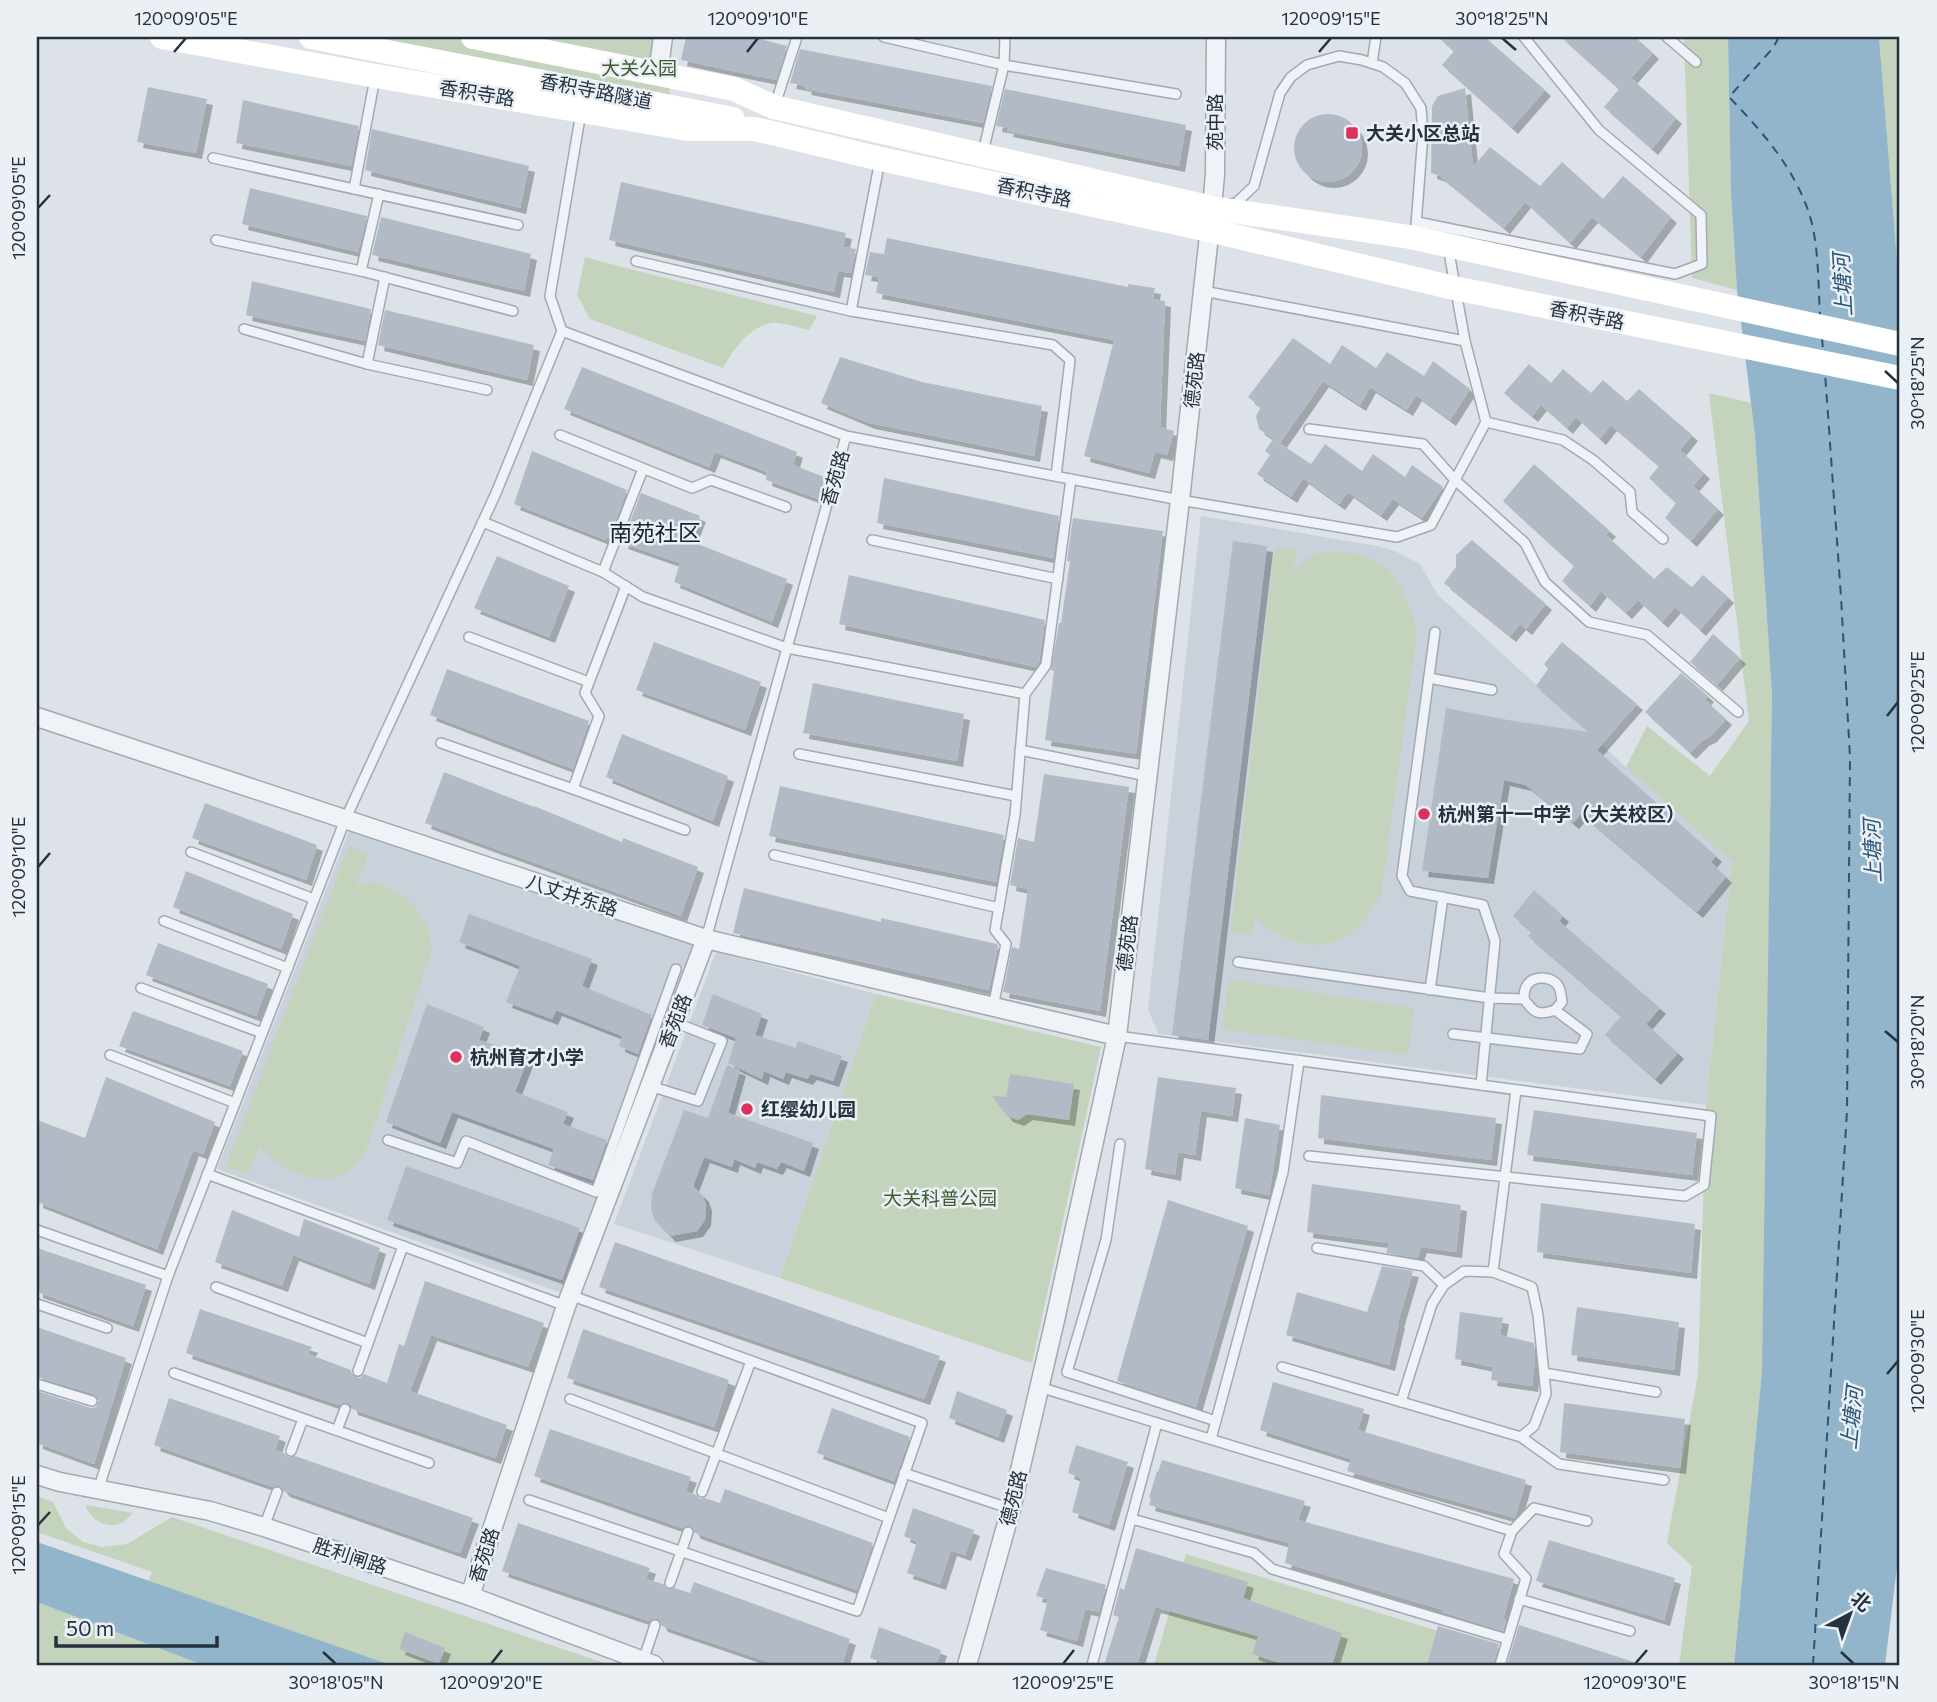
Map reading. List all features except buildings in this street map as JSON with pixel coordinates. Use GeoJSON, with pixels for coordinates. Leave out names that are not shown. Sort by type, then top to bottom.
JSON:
{"type":"FeatureCollection","features":[{"type":"Feature","properties":{"kind":"main road","name":"香积寺路"},"geometry":{"type":"LineString","coordinates":[[162,37],[688,129],[755,129],[881,159],[1210,219],[1414,229],[1447,245],[1900,344]]}},
{"type":"Feature","properties":{"kind":"main road","name":"香积寺路隧道"},"geometry":{"type":"LineString","coordinates":[[311,37],[730,117],[755,129]]}},
{"type":"Feature","properties":{"kind":"main road","name":"香积寺路隧道"},"geometry":{"type":"LineString","coordinates":[[381,37],[728,105],[774,107]]}},
{"type":"Feature","properties":{"kind":"main road","name":"香积寺路"},"geometry":{"type":"LineString","coordinates":[[473,37],[734,89],[774,107],[983,154],[1454,288],[1900,379]]}},
{"type":"Feature","properties":{"kind":"street"},"geometry":{"type":"LineString","coordinates":[[658,74],[663,37]]}},
{"type":"Feature","properties":{"kind":"street","name":"苑中路"},"geometry":{"type":"LineString","coordinates":[[1210,219],[1215,174],[1216,37]]}},
{"type":"Feature","properties":{"kind":"street","name":"德苑路"},"geometry":{"type":"LineString","coordinates":[[967,1665],[1011,1509],[1117,1036],[1210,219]]}},
{"type":"Feature","properties":{"kind":"street","name":"八丈井东路"},"geometry":{"type":"LineString","coordinates":[[37,717],[706,939],[1117,1036]]}},
{"type":"Feature","properties":{"kind":"street","name":"香苑路"},"geometry":{"type":"LineString","coordinates":[[470,1596],[637,1101],[650,1086],[706,939]]}},
{"type":"Feature","properties":{"kind":"street","name":"胜利闸路"},"geometry":{"type":"LineString","coordinates":[[37,1475],[98,1490],[211,1511],[264,1527],[470,1596],[649,1663]]}},
{"type":"Feature","properties":{"kind":"lane"},"geometry":{"type":"LineString","coordinates":[[774,107],[797,37]]}},
{"type":"Feature","properties":{"kind":"lane"},"geometry":{"type":"LineString","coordinates":[[884,37],[1004,65],[1176,94]]}},
{"type":"Feature","properties":{"kind":"lane"},"geometry":{"type":"LineString","coordinates":[[983,154],[1004,65],[1005,37]]}},
{"type":"Feature","properties":{"kind":"lane"},"geometry":{"type":"LineString","coordinates":[[1372,63],[1376,37]]}},
{"type":"Feature","properties":{"kind":"lane"},"geometry":{"type":"LineString","coordinates":[[1210,219],[1236,203],[1254,186],[1280,93],[1291,77],[1307,65],[1339,56],[1383,67],[1405,83],[1421,108],[1423,134],[1414,229],[1675,274],[1702,264],[1701,215],[1600,130],[1524,37]]}},
{"type":"Feature","properties":{"kind":"lane"},"geometry":{"type":"LineString","coordinates":[[1667,37],[1696,62]]}},
{"type":"Feature","properties":{"kind":"lane"},"geometry":{"type":"LineString","coordinates":[[354,189],[376,76]]}},
{"type":"Feature","properties":{"kind":"lane"},"geometry":{"type":"LineString","coordinates":[[98,1490],[168,1276],[345,820],[483,522],[562,331],[550,296],[582,110]]}},
{"type":"Feature","properties":{"kind":"lane"},"geometry":{"type":"LineString","coordinates":[[213,158],[518,225]]}},
{"type":"Feature","properties":{"kind":"lane"},"geometry":{"type":"LineString","coordinates":[[851,311],[881,159]]}},
{"type":"Feature","properties":{"kind":"lane"},"geometry":{"type":"LineString","coordinates":[[361,271],[379,194]]}},
{"type":"Feature","properties":{"kind":"lane"},"geometry":{"type":"LineString","coordinates":[[216,240],[361,271],[513,311]]}},
{"type":"Feature","properties":{"kind":"lane"},"geometry":{"type":"LineString","coordinates":[[562,331],[846,436],[1180,500],[1397,537],[1431,525],[1486,422],[1465,341],[1447,245]]}},
{"type":"Feature","properties":{"kind":"lane"},"geometry":{"type":"LineString","coordinates":[[636,261],[851,311],[1053,345],[1070,360],[1056,476]]}},
{"type":"Feature","properties":{"kind":"lane"},"geometry":{"type":"LineString","coordinates":[[367,364],[385,277]]}},
{"type":"Feature","properties":{"kind":"lane"},"geometry":{"type":"LineString","coordinates":[[1203,291],[1465,341]]}},
{"type":"Feature","properties":{"kind":"lane"},"geometry":{"type":"LineString","coordinates":[[244,329],[367,364],[486,390]]}},
{"type":"Feature","properties":{"kind":"lane"},"geometry":{"type":"LineString","coordinates":[[1486,422],[1563,440],[1593,460],[1630,492],[1632,512],[1663,540]]}},
{"type":"Feature","properties":{"kind":"lane"},"geometry":{"type":"LineString","coordinates":[[1309,429],[1423,444],[1455,480],[1525,543],[1545,582],[1589,622],[1647,635],[1738,712]]}},
{"type":"Feature","properties":{"kind":"lane"},"geometry":{"type":"LineString","coordinates":[[560,435],[692,488],[711,480],[786,507]]}},
{"type":"Feature","properties":{"kind":"lane","name":"香苑路"},"geometry":{"type":"LineString","coordinates":[[706,939],[846,436]]}},
{"type":"Feature","properties":{"kind":"lane"},"geometry":{"type":"LineString","coordinates":[[603,572],[643,468]]}},
{"type":"Feature","properties":{"kind":"lane"},"geometry":{"type":"LineString","coordinates":[[993,1007],[1006,944],[995,930],[1015,815],[1025,694],[1046,665],[1072,479]]}},
{"type":"Feature","properties":{"kind":"lane"},"geometry":{"type":"LineString","coordinates":[[483,522],[603,572],[643,597],[787,648],[1025,694]]}},
{"type":"Feature","properties":{"kind":"lane"},"geometry":{"type":"LineString","coordinates":[[872,540],[1058,579]]}},
{"type":"Feature","properties":{"kind":"lane"},"geometry":{"type":"LineString","coordinates":[[573,789],[599,716],[585,693],[626,586]]}},
{"type":"Feature","properties":{"kind":"lane"},"geometry":{"type":"LineString","coordinates":[[1435,632],[1402,876],[1410,891],[1483,905],[1495,942],[1481,1085]]}},
{"type":"Feature","properties":{"kind":"lane"},"geometry":{"type":"LineString","coordinates":[[469,637],[589,682]]}},
{"type":"Feature","properties":{"kind":"lane"},"geometry":{"type":"LineString","coordinates":[[1429,678],[1492,690]]}},
{"type":"Feature","properties":{"kind":"lane"},"geometry":{"type":"LineString","coordinates":[[441,743],[685,830]]}},
{"type":"Feature","properties":{"kind":"lane"},"geometry":{"type":"LineString","coordinates":[[1020,750],[1147,776]]}},
{"type":"Feature","properties":{"kind":"lane"},"geometry":{"type":"LineString","coordinates":[[799,754],[1016,796]]}},
{"type":"Feature","properties":{"kind":"lane"},"geometry":{"type":"LineString","coordinates":[[191,852],[314,899]]}},
{"type":"Feature","properties":{"kind":"lane"},"geometry":{"type":"LineString","coordinates":[[774,855],[999,908]]}},
{"type":"Feature","properties":{"kind":"lane"},"geometry":{"type":"LineString","coordinates":[[1430,990],[1443,897]]}},
{"type":"Feature","properties":{"kind":"lane"},"geometry":{"type":"LineString","coordinates":[[164,921],[288,968]]}},
{"type":"Feature","properties":{"kind":"lane"},"geometry":{"type":"LineString","coordinates":[[1238,962],[1490,998],[1524,999]]}},
{"type":"Feature","properties":{"kind":"lane"},"geometry":{"type":"LineString","coordinates":[[388,1140],[457,1163],[466,1141],[596,1192],[637,1101],[676,969]]}},
{"type":"Feature","properties":{"kind":"lane"},"geometry":{"type":"LineString","coordinates":[[1543,977],[1555,982],[1561,991],[1562,1002],[1555,1010],[1543,1014],[1532,1010],[1524,999],[1526,986],[1543,977]]}},
{"type":"Feature","properties":{"kind":"lane"},"geometry":{"type":"LineString","coordinates":[[141,988],[262,1032]]}},
{"type":"Feature","properties":{"kind":"lane"},"geometry":{"type":"LineString","coordinates":[[1453,1034],[1580,1049],[1587,1034],[1555,1010]]}},
{"type":"Feature","properties":{"kind":"lane"},"geometry":{"type":"LineString","coordinates":[[650,1086],[698,1101],[722,1041],[674,1023]]}},
{"type":"Feature","properties":{"kind":"lane"},"geometry":{"type":"LineString","coordinates":[[1117,1036],[1711,1116],[1704,1185],[1685,1196],[1309,1156]]}},
{"type":"Feature","properties":{"kind":"lane"},"geometry":{"type":"LineString","coordinates":[[110,1055],[235,1103]]}},
{"type":"Feature","properties":{"kind":"lane"},"geometry":{"type":"LineString","coordinates":[[1211,1439],[1283,1172],[1299,1061]]}},
{"type":"Feature","properties":{"kind":"lane"},"geometry":{"type":"LineString","coordinates":[[1493,1272],[1516,1090]]}},
{"type":"Feature","properties":{"kind":"lane"},"geometry":{"type":"LineString","coordinates":[[1121,1144],[1106,1240],[1067,1372],[1216,1421]]}},
{"type":"Feature","properties":{"kind":"lane"},"geometry":{"type":"LineString","coordinates":[[208,1174],[403,1246],[751,1361],[922,1423],[857,1611],[529,1500]]}},
{"type":"Feature","properties":{"kind":"lane"},"geometry":{"type":"LineString","coordinates":[[37,1230],[168,1276]]}},
{"type":"Feature","properties":{"kind":"lane"},"geometry":{"type":"LineString","coordinates":[[358,1371],[403,1246]]}},
{"type":"Feature","properties":{"kind":"lane"},"geometry":{"type":"LineString","coordinates":[[1317,1248],[1424,1266],[1444,1285]]}},
{"type":"Feature","properties":{"kind":"lane"},"geometry":{"type":"LineString","coordinates":[[1401,1402],[1432,1304],[1444,1285],[1464,1271],[1493,1272],[1532,1287],[1538,1315],[1546,1394],[1534,1426],[1521,1437]]}},
{"type":"Feature","properties":{"kind":"lane"},"geometry":{"type":"LineString","coordinates":[[216,1287],[368,1343]]}},
{"type":"Feature","properties":{"kind":"lane"},"geometry":{"type":"LineString","coordinates":[[37,1304],[107,1328]]}},
{"type":"Feature","properties":{"kind":"lane"},"geometry":{"type":"LineString","coordinates":[[702,1492],[751,1361]]}},
{"type":"Feature","properties":{"kind":"lane"},"geometry":{"type":"LineString","coordinates":[[1282,1367],[1521,1437],[1559,1464],[1664,1480]]}},
{"type":"Feature","properties":{"kind":"lane"},"geometry":{"type":"LineString","coordinates":[[1544,1373],[1656,1392]]}},
{"type":"Feature","properties":{"kind":"lane"},"geometry":{"type":"LineString","coordinates":[[174,1374],[429,1463]]}},
{"type":"Feature","properties":{"kind":"lane"},"geometry":{"type":"LineString","coordinates":[[37,1384],[92,1401]]}},
{"type":"Feature","properties":{"kind":"lane"},"geometry":{"type":"LineString","coordinates":[[1040,1387],[1511,1531]]}},
{"type":"Feature","properties":{"kind":"lane"},"geometry":{"type":"LineString","coordinates":[[570,1399],[889,1518]]}},
{"type":"Feature","properties":{"kind":"lane"},"geometry":{"type":"LineString","coordinates":[[337,1430],[345,1409]]}},
{"type":"Feature","properties":{"kind":"lane"},"geometry":{"type":"LineString","coordinates":[[291,1451],[303,1419]]}},
{"type":"Feature","properties":{"kind":"lane"},"geometry":{"type":"LineString","coordinates":[[1092,1665],[1157,1423]]}},
{"type":"Feature","properties":{"kind":"lane"},"geometry":{"type":"LineString","coordinates":[[905,1472],[1011,1509]]}},
{"type":"Feature","properties":{"kind":"lane"},"geometry":{"type":"LineString","coordinates":[[264,1527],[277,1492]]}},
{"type":"Feature","properties":{"kind":"lane"},"geometry":{"type":"LineString","coordinates":[[1500,1665],[1525,1578],[1504,1554],[1511,1531],[1534,1508],[1587,1521]]}},
{"type":"Feature","properties":{"kind":"lane"},"geometry":{"type":"LineString","coordinates":[[1132,1519],[1254,1553],[1272,1569],[1507,1639]]}},
{"type":"Feature","properties":{"kind":"lane"},"geometry":{"type":"LineString","coordinates":[[670,1583],[688,1532]]}},
{"type":"Feature","properties":{"kind":"lane"},"geometry":{"type":"LineString","coordinates":[[1519,1599],[1630,1631]]}},
{"type":"Feature","properties":{"kind":"lane"},"geometry":{"type":"LineString","coordinates":[[649,1663],[655,1625]]}},
{"type":"Feature","properties":{"kind":"shaded area","name":"杭州第十一中学（大关校区）"},"geometry":{"type":"Polygon","coordinates":[[[1201,516],[1377,546],[1395,551],[1420,564],[1437,594],[1732,860],[1706,1105],[1159,1034],[1148,1010],[1201,516]]]}},
{"type":"Feature","properties":{"kind":"shaded area","name":"杭州育才小学"},"geometry":{"type":"Polygon","coordinates":[[[349,831],[693,945],[561,1293],[217,1169],[349,831]]]}},
{"type":"Feature","properties":{"kind":"shaded area","name":"红缨幼儿园"},"geometry":{"type":"Polygon","coordinates":[[[716,952],[876,994],[780,1278],[614,1224],[716,952]]]}},
{"type":"Feature","properties":{"kind":"green space","name":"大关公园"},"geometry":{"type":"Polygon","coordinates":[[[362,37],[671,37],[669,106],[362,37]]]}},
{"type":"Feature","properties":{"kind":"green space"},"geometry":{"type":"Polygon","coordinates":[[[1684,37],[1728,37],[1731,194],[1737,290],[1692,278],[1684,37]]]}},
{"type":"Feature","properties":{"kind":"green space"},"geometry":{"type":"Polygon","coordinates":[[[1879,37],[1900,37],[1900,298],[1879,37]]]}},
{"type":"Feature","properties":{"kind":"green space"},"geometry":{"type":"Polygon","coordinates":[[[585,257],[817,316],[809,330],[775,323],[763,325],[749,334],[723,368],[590,319],[577,295],[585,257]]]}},
{"type":"Feature","properties":{"kind":"green space"},"geometry":{"type":"Polygon","coordinates":[[[1709,393],[1751,403],[1772,694],[1764,1295],[1762,1371],[1734,1665],[1679,1665],[1692,1566],[1667,1543],[1698,1374],[1706,1105],[1732,861],[1626,767],[1647,726],[1710,776],[1749,721],[1709,393]]]}},
{"type":"Feature","properties":{"kind":"green space"},"geometry":{"type":"Polygon","coordinates":[[[1275,547],[1296,550],[1294,574],[1302,563],[1322,552],[1354,554],[1384,566],[1404,593],[1417,632],[1381,895],[1355,930],[1338,941],[1326,944],[1313,945],[1288,939],[1255,917],[1251,936],[1231,932],[1275,547]]]}},
{"type":"Feature","properties":{"kind":"green space"},"geometry":{"type":"Polygon","coordinates":[[[349,846],[368,853],[356,886],[376,883],[405,898],[423,920],[432,948],[367,1148],[354,1167],[346,1173],[328,1178],[308,1177],[289,1170],[260,1146],[248,1174],[226,1167],[349,846]]]}},
{"type":"Feature","properties":{"kind":"green space"},"geometry":{"type":"Polygon","coordinates":[[[1229,979],[1414,1008],[1408,1055],[1222,1029],[1229,979]]]}},
{"type":"Feature","properties":{"kind":"green space","name":"大关科普公园"},"geometry":{"type":"Polygon","coordinates":[[[876,994],[1101,1047],[1032,1363],[780,1278],[876,994]]]}},
{"type":"Feature","properties":{"kind":"green space"},"geometry":{"type":"Polygon","coordinates":[[[37,1496],[53,1502],[66,1528],[83,1542],[102,1547],[127,1544],[172,1517],[610,1665],[391,1665],[148,1581],[152,1572],[37,1532],[37,1496]]]}},
{"type":"Feature","properties":{"kind":"green space"},"geometry":{"type":"Polygon","coordinates":[[[86,1505],[133,1513],[121,1523],[108,1525],[94,1518],[86,1505]]]}},
{"type":"Feature","properties":{"kind":"green space"},"geometry":{"type":"Polygon","coordinates":[[[1186,1554],[1471,1641],[1464,1665],[1154,1665],[1186,1554]]]}},
{"type":"Feature","properties":{"kind":"green space"},"geometry":{"type":"Polygon","coordinates":[[[37,1602],[203,1665],[37,1665],[37,1602]]]}},
{"type":"Feature","properties":{"kind":"water","name":"上塘河"},"geometry":{"type":"Polygon","coordinates":[[[1728,37],[1879,37],[1900,298],[1900,1553],[1885,1665],[1734,1665],[1762,1371],[1772,694],[1755,436],[1737,290],[1731,194],[1728,37]]]}},
{"type":"Feature","properties":{"kind":"water"},"geometry":{"type":"Polygon","coordinates":[[[37,1542],[391,1665],[203,1665],[37,1602],[37,1542]]]}},
{"type":"Feature","properties":{"kind":"ferry route"},"geometry":{"type":"LineString","coordinates":[[1779,37],[1773,48],[1729,97],[1776,151],[1803,196],[1815,238],[1820,315]]}},
{"type":"Feature","properties":{"kind":"ferry route"},"geometry":{"type":"LineString","coordinates":[[1822,338],[1823,350]]}},
{"type":"Feature","properties":{"kind":"ferry route"},"geometry":{"type":"LineString","coordinates":[[1813,1665],[1847,1111],[1850,757],[1825,373]]}},
{"type":"Feature","properties":{"kind":"place","name":"大关小区总站"},"geometry":{"type":"Point","coordinates":[1352,133]}},
{"type":"Feature","properties":{"kind":"place","name":"杭州第十一中学（大关校区）"},"geometry":{"type":"Point","coordinates":[1424,814]}},
{"type":"Feature","properties":{"kind":"place","name":"杭州育才小学"},"geometry":{"type":"Point","coordinates":[456,1057]}},
{"type":"Feature","properties":{"kind":"place","name":"红缨幼儿园"},"geometry":{"type":"Point","coordinates":[747,1109]}},
{"type":"Feature","properties":{"kind":"district","name":"南苑社区"},"geometry":{"type":"Point","coordinates":[655,533]}}]}
